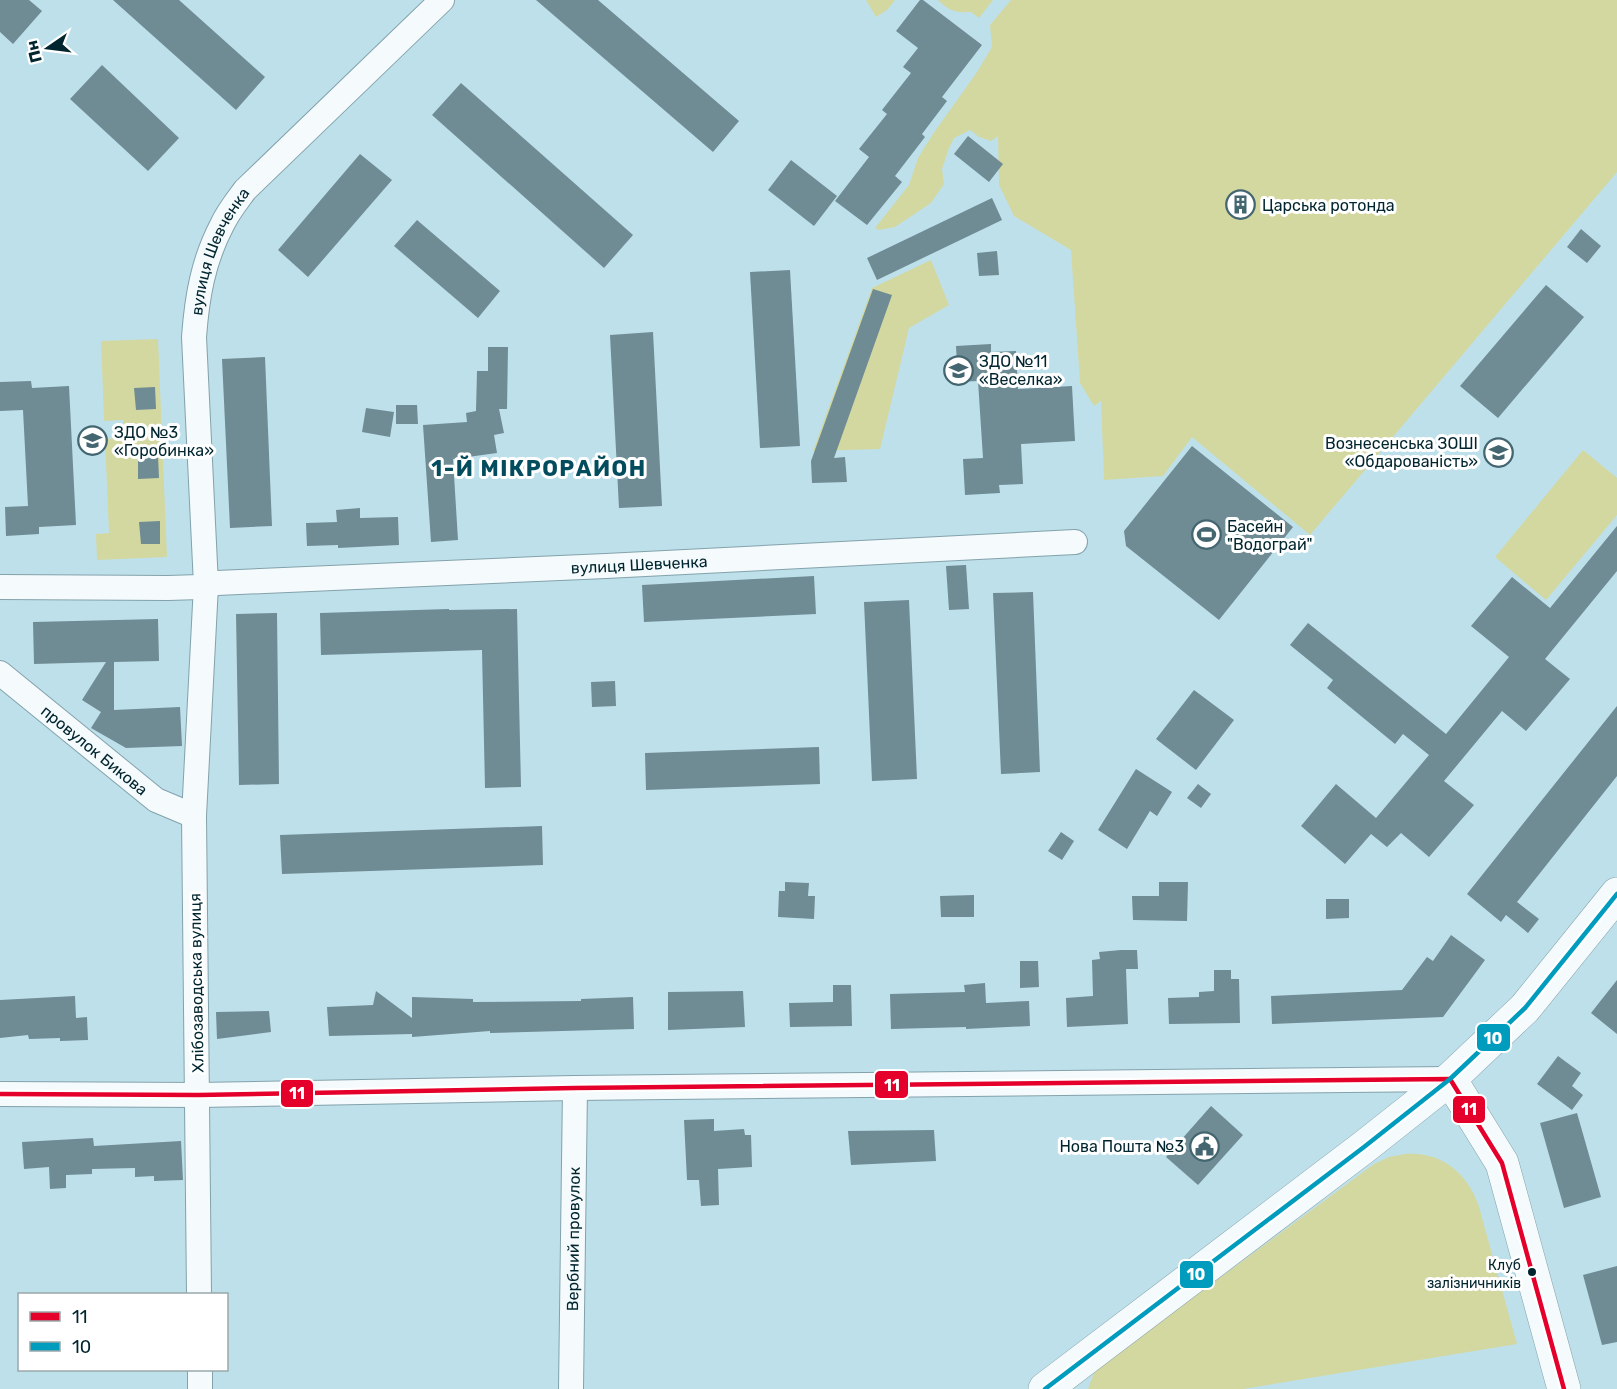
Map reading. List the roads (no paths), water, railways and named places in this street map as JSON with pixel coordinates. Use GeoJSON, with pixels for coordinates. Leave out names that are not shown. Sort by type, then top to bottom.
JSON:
{"type":"FeatureCollection","features":[{"type":"Feature","properties":{"kind":"main road"},"geometry":{"type":"LineString","coordinates":[[1045,1389],[1450,1079],[1525,1008],[1617,894]]}},
{"type":"Feature","properties":{"kind":"main road"},"geometry":{"type":"LineString","coordinates":[[1450,1079],[1502,1163],[1564,1389]]}},
{"type":"Feature","properties":{"kind":"street","name":"вулиця Шевченка"},"geometry":{"type":"LineString","coordinates":[[194,816],[206,585],[194,337],[196,298],[206,259],[222,223],[253,181],[442,0]]}},
{"type":"Feature","properties":{"kind":"street","name":"вулиця Шевченка"},"geometry":{"type":"LineString","coordinates":[[0,587],[168,588],[217,583],[1075,542]]}},
{"type":"Feature","properties":{"kind":"street","name":"провулок Бикова"},"geometry":{"type":"LineString","coordinates":[[0,673],[156,800],[194,816]]}},
{"type":"Feature","properties":{"kind":"street","name":"Хлібозаводська вулиця"},"geometry":{"type":"LineString","coordinates":[[194,816],[199,1293]]}},
{"type":"Feature","properties":{"kind":"street"},"geometry":{"type":"LineString","coordinates":[[0,1094],[198,1095],[575,1088],[1450,1079]]}},
{"type":"Feature","properties":{"kind":"street","name":"Вербний провулок"},"geometry":{"type":"LineString","coordinates":[[571,1389],[575,1088]]}},
{"type":"Feature","properties":{"kind":"street"},"geometry":{"type":"LineString","coordinates":[[200,1371],[200,1389]]}},
{"type":"Feature","properties":{"kind":"place","name":"Царська ротонда"},"geometry":{"type":"Point","coordinates":[1241,205]}},
{"type":"Feature","properties":{"kind":"place","name":"ЗДО №11 «Веселка»"},"geometry":{"type":"Point","coordinates":[958,370]}},
{"type":"Feature","properties":{"kind":"place","name":"ЗДО №3 «Горобинка»"},"geometry":{"type":"Point","coordinates":[93,441]}},
{"type":"Feature","properties":{"kind":"place","name":"Вознесенська ЗОШІ «Обдарованість»"},"geometry":{"type":"Point","coordinates":[1499,452]}},
{"type":"Feature","properties":{"kind":"place","name":"Басейн \"Водограй\""},"geometry":{"type":"Point","coordinates":[1206,535]}},
{"type":"Feature","properties":{"kind":"place","name":"Нова Пошта №3"},"geometry":{"type":"Point","coordinates":[1205,1146]}},
{"type":"Feature","properties":{"kind":"place","name":"Клуб залізничників"},"geometry":{"type":"Point","coordinates":[1532,1272]}},
{"type":"Feature","properties":{"kind":"district","name":"1-Й МІКРОРАЙОН"},"geometry":{"type":"Point","coordinates":[539,468]}}]}
